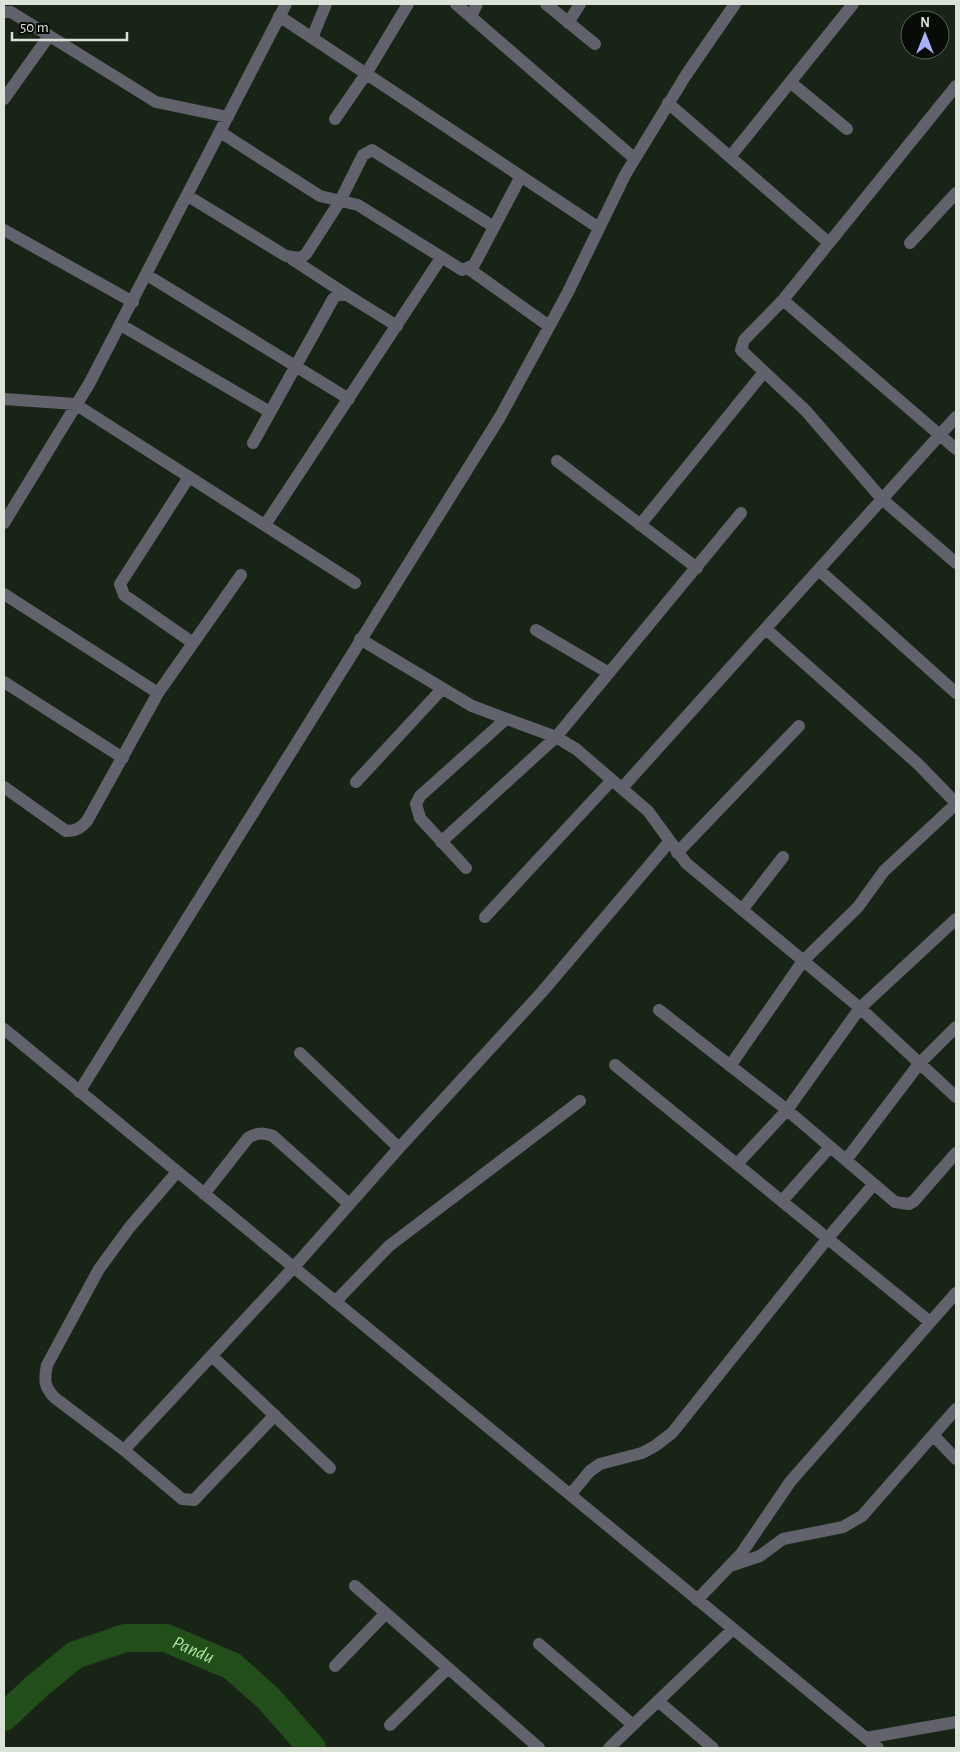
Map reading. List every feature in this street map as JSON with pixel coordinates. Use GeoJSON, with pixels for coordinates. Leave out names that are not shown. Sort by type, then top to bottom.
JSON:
{"type":"FeatureCollection","features":[{"type":"Feature","properties":{"kind":"street"},"geometry":{"type":"LineString","coordinates":[[4,523],[75,404],[89,384],[286,4]]}},
{"type":"Feature","properties":{"kind":"street"},"geometry":{"type":"LineString","coordinates":[[312,38],[326,4]]}},
{"type":"Feature","properties":{"kind":"street"},"geometry":{"type":"LineString","coordinates":[[335,119],[366,74],[408,4]]}},
{"type":"Feature","properties":{"kind":"street"},"geometry":{"type":"LineString","coordinates":[[456,4],[634,158]]}},
{"type":"Feature","properties":{"kind":"street"},"geometry":{"type":"LineString","coordinates":[[471,17],[477,4]]}},
{"type":"Feature","properties":{"kind":"street"},"geometry":{"type":"LineString","coordinates":[[546,4],[595,44]]}},
{"type":"Feature","properties":{"kind":"street"},"geometry":{"type":"LineString","coordinates":[[568,23],[580,4]]}},
{"type":"Feature","properties":{"kind":"street"},"geometry":{"type":"LineString","coordinates":[[79,1092],[500,417],[550,326],[634,158],[668,103],[736,4]]}},
{"type":"Feature","properties":{"kind":"street"},"geometry":{"type":"LineString","coordinates":[[730,156],[853,4]]}},
{"type":"Feature","properties":{"kind":"street"},"geometry":{"type":"LineString","coordinates":[[4,12],[11,12],[156,102],[228,117]]}},
{"type":"Feature","properties":{"kind":"street"},"geometry":{"type":"LineString","coordinates":[[279,16],[599,228]]}},
{"type":"Feature","properties":{"kind":"street"},"geometry":{"type":"LineString","coordinates":[[4,99],[49,36]]}},
{"type":"Feature","properties":{"kind":"street"},"geometry":{"type":"LineString","coordinates":[[790,82],[847,129]]}},
{"type":"Feature","properties":{"kind":"street"},"geometry":{"type":"LineString","coordinates":[[956,86],[783,300],[741,345],[740,350],[806,411],[882,499],[956,563]]}},
{"type":"Feature","properties":{"kind":"street"},"geometry":{"type":"LineString","coordinates":[[668,103],[829,243]]}},
{"type":"Feature","properties":{"kind":"street"},"geometry":{"type":"LineString","coordinates":[[220,132],[320,196],[358,205],[462,270],[469,269],[474,265],[521,176]]}},
{"type":"Feature","properties":{"kind":"street"},"geometry":{"type":"LineString","coordinates":[[292,258],[300,258],[306,254],[340,200],[363,155],[372,150],[494,227]]}},
{"type":"Feature","properties":{"kind":"street"},"geometry":{"type":"LineString","coordinates":[[910,242],[956,192]]}},
{"type":"Feature","properties":{"kind":"street"},"geometry":{"type":"LineString","coordinates":[[188,196],[292,258],[397,326]]}},
{"type":"Feature","properties":{"kind":"street"},"geometry":{"type":"LineString","coordinates":[[4,230],[133,302]]}},
{"type":"Feature","properties":{"kind":"street"},"geometry":{"type":"LineString","coordinates":[[264,525],[349,400],[441,258]]}},
{"type":"Feature","properties":{"kind":"street"},"geometry":{"type":"LineString","coordinates":[[469,269],[550,326]]}},
{"type":"Feature","properties":{"kind":"street"},"geometry":{"type":"LineString","coordinates":[[147,274],[349,400]]}},
{"type":"Feature","properties":{"kind":"street"},"geometry":{"type":"LineString","coordinates":[[253,443],[332,299],[337,295],[348,295]]}},
{"type":"Feature","properties":{"kind":"street"},"geometry":{"type":"LineString","coordinates":[[783,300],[956,449]]}},
{"type":"Feature","properties":{"kind":"street"},"geometry":{"type":"LineString","coordinates":[[121,325],[270,412]]}},
{"type":"Feature","properties":{"kind":"street"},"geometry":{"type":"LineString","coordinates":[[640,525],[764,372]]}},
{"type":"Feature","properties":{"kind":"street"},"geometry":{"type":"LineString","coordinates":[[4,399],[75,404],[355,583]]}},
{"type":"Feature","properties":{"kind":"street"},"geometry":{"type":"LineString","coordinates":[[622,788],[956,417]]}},
{"type":"Feature","properties":{"kind":"street"},"geometry":{"type":"LineString","coordinates":[[557,461],[697,568]]}},
{"type":"Feature","properties":{"kind":"street"},"geometry":{"type":"LineString","coordinates":[[189,477],[120,584],[124,595],[193,643]]}},
{"type":"Feature","properties":{"kind":"street"},"geometry":{"type":"LineString","coordinates":[[441,842],[556,737],[741,513]]}},
{"type":"Feature","properties":{"kind":"street"},"geometry":{"type":"LineString","coordinates":[[819,570],[956,694]]}},
{"type":"Feature","properties":{"kind":"street"},"geometry":{"type":"LineString","coordinates":[[4,787],[66,831],[74,831],[88,821],[158,693],[241,575]]}},
{"type":"Feature","properties":{"kind":"street"},"geometry":{"type":"LineString","coordinates":[[4,594],[158,693]]}},
{"type":"Feature","properties":{"kind":"street"},"geometry":{"type":"LineString","coordinates":[[766,629],[918,764],[956,803],[950,796],[956,787]]}},
{"type":"Feature","properties":{"kind":"street"},"geometry":{"type":"LineString","coordinates":[[536,630],[609,673]]}},
{"type":"Feature","properties":{"kind":"street"},"geometry":{"type":"LineString","coordinates":[[360,639],[472,706],[556,737],[576,749],[648,811],[661,826],[677,853],[698,873],[860,1008],[956,1097]]}},
{"type":"Feature","properties":{"kind":"street"},"geometry":{"type":"LineString","coordinates":[[4,682],[123,758]]}},
{"type":"Feature","properties":{"kind":"street"},"geometry":{"type":"LineString","coordinates":[[356,782],[442,689]]}},
{"type":"Feature","properties":{"kind":"street"},"geometry":{"type":"LineString","coordinates":[[466,868],[420,818],[416,804],[420,796],[506,719]]}},
{"type":"Feature","properties":{"kind":"street"},"geometry":{"type":"LineString","coordinates":[[677,853],[799,726]]}},
{"type":"Feature","properties":{"kind":"street"},"geometry":{"type":"LineString","coordinates":[[485,917],[612,780]]}},
{"type":"Feature","properties":{"kind":"street"},"geometry":{"type":"LineString","coordinates":[[730,1066],[803,961],[858,907],[884,871],[956,804]]}},
{"type":"Feature","properties":{"kind":"street"},"geometry":{"type":"LineString","coordinates":[[124,1450],[294,1267],[398,1148],[542,992],[670,841]]}},
{"type":"Feature","properties":{"kind":"street"},"geometry":{"type":"LineString","coordinates":[[742,910],[783,857]]}},
{"type":"Feature","properties":{"kind":"street"},"geometry":{"type":"LineString","coordinates":[[737,1164],[787,1110],[860,1008],[956,919]]}},
{"type":"Feature","properties":{"kind":"street"},"geometry":{"type":"LineString","coordinates":[[659,1010],[787,1110],[895,1202],[909,1204],[956,1153]]}},
{"type":"Feature","properties":{"kind":"street"},"geometry":{"type":"LineString","coordinates":[[846,1160],[919,1064],[956,1027]]}},
{"type":"Feature","properties":{"kind":"street"},"geometry":{"type":"LineString","coordinates":[[4,1029],[878,1748]]}},
{"type":"Feature","properties":{"kind":"street"},"geometry":{"type":"LineString","coordinates":[[300,1053],[398,1148]]}},
{"type":"Feature","properties":{"kind":"street"},"geometry":{"type":"LineString","coordinates":[[615,1065],[930,1322]]}},
{"type":"Feature","properties":{"kind":"street"},"geometry":{"type":"LineString","coordinates":[[336,1301],[380,1254],[580,1101]]}},
{"type":"Feature","properties":{"kind":"street"},"geometry":{"type":"LineString","coordinates":[[204,1194],[248,1138],[254,1134],[263,1133],[273,1136],[349,1204]]}},
{"type":"Feature","properties":{"kind":"street"},"geometry":{"type":"LineString","coordinates":[[782,1201],[830,1147]]}},
{"type":"Feature","properties":{"kind":"street"},"geometry":{"type":"LineString","coordinates":[[177,1172],[129,1228],[99,1269],[47,1365],[44,1378],[46,1389],[55,1398],[124,1450],[182,1499],[194,1500],[275,1415]]}},
{"type":"Feature","properties":{"kind":"street"},"geometry":{"type":"LineString","coordinates":[[570,1495],[590,1471],[600,1464],[642,1453],[655,1446],[672,1432],[827,1239],[874,1184]]}},
{"type":"Feature","properties":{"kind":"street"},"geometry":{"type":"LineString","coordinates":[[697,1600],[733,1564],[790,1482],[956,1293]]}},
{"type":"Feature","properties":{"kind":"street"},"geometry":{"type":"LineString","coordinates":[[212,1356],[330,1468]]}},
{"type":"Feature","properties":{"kind":"street"},"geometry":{"type":"LineString","coordinates":[[733,1564],[760,1556],[783,1539],[843,1527],[852,1523],[862,1516],[956,1409]]}},
{"type":"Feature","properties":{"kind":"street"},"geometry":{"type":"LineString","coordinates":[[933,1434],[956,1459]]}},
{"type":"Feature","properties":{"kind":"street"},"geometry":{"type":"LineString","coordinates":[[355,1586],[539,1748]]}},
{"type":"Feature","properties":{"kind":"street"},"geometry":{"type":"LineString","coordinates":[[335,1666],[386,1613]]}},
{"type":"Feature","properties":{"kind":"street"},"geometry":{"type":"LineString","coordinates":[[609,1748],[732,1629]]}},
{"type":"Feature","properties":{"kind":"street"},"geometry":{"type":"LineString","coordinates":[[539,1644],[633,1725]]}},
{"type":"Feature","properties":{"kind":"street"},"geometry":{"type":"LineString","coordinates":[[390,1724],[448,1668]]}},
{"type":"Feature","properties":{"kind":"street"},"geometry":{"type":"LineString","coordinates":[[658,1701],[713,1748]]}},
{"type":"Feature","properties":{"kind":"street"},"geometry":{"type":"LineString","coordinates":[[866,1738],[956,1722]]}},
{"type":"Feature","properties":{"kind":"waterway","name":"Pandu"},"geometry":{"type":"LineString","coordinates":[[4,1717],[37,1686],[75,1655],[125,1638],[166,1638],[232,1666],[268,1698],[312,1748]]}}]}
